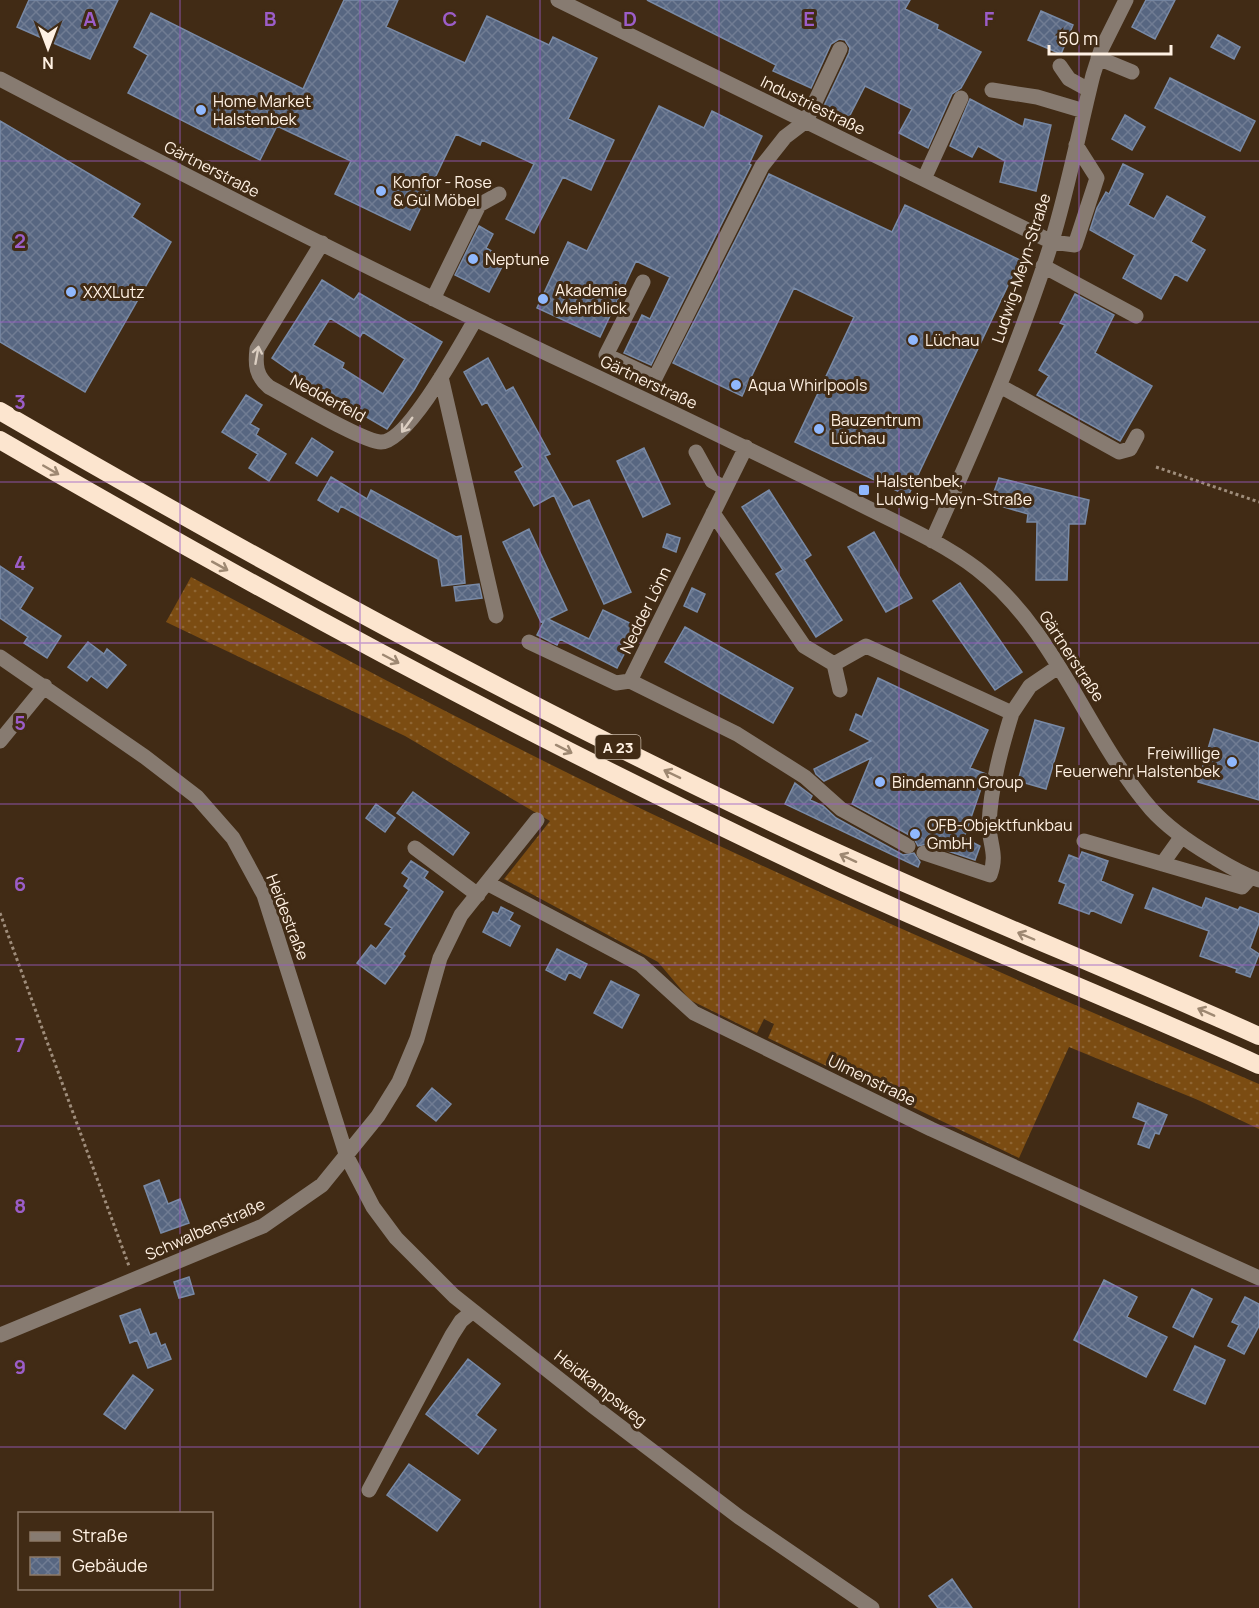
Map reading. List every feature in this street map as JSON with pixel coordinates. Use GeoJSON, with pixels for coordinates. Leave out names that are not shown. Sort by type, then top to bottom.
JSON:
{"type":"FeatureCollection","features":[{"type":"Feature","properties":{"kind":"highway","name":"A 23"},"geometry":{"type":"LineString","coordinates":[[0,411],[264,562],[611,744],[851,860],[1259,1036]]}},
{"type":"Feature","properties":{"kind":"highway","name":"A 23"},"geometry":{"type":"LineString","coordinates":[[0,440],[247,582],[617,776],[835,880],[1259,1065]]}},
{"type":"Feature","properties":{"kind":"street","name":"Ludwig-Meyn-Straße"},"geometry":{"type":"LineString","coordinates":[[932,541],[1000,386],[1052,242],[1098,58],[1126,0]]}},
{"type":"Feature","properties":{"kind":"street","name":"Industriestraße"},"geometry":{"type":"LineString","coordinates":[[564,1],[1052,242]]}},
{"type":"Feature","properties":{"kind":"street"},"geometry":{"type":"LineString","coordinates":[[643,399],[762,166],[785,137],[806,121],[840,49]]}},
{"type":"Feature","properties":{"kind":"street"},"geometry":{"type":"LineString","coordinates":[[1098,58],[1132,72]]}},
{"type":"Feature","properties":{"kind":"street"},"geometry":{"type":"LineString","coordinates":[[1060,66],[1069,79],[1089,90]]}},
{"type":"Feature","properties":{"kind":"street","name":"Gärtnerstraße"},"geometry":{"type":"LineString","coordinates":[[0,79],[173,170],[475,320],[746,447],[932,541],[977,569],[1018,608],[1138,792],[1153,811],[1182,836],[1240,873],[1255,879]]}},
{"type":"Feature","properties":{"kind":"street"},"geometry":{"type":"LineString","coordinates":[[992,90],[1036,97],[1084,111]]}},
{"type":"Feature","properties":{"kind":"street"},"geometry":{"type":"LineString","coordinates":[[924,179],[961,98]]}},
{"type":"Feature","properties":{"kind":"street"},"geometry":{"type":"LineString","coordinates":[[1052,242],[1075,245],[1098,178],[1076,145]]}},
{"type":"Feature","properties":{"kind":"street"},"geometry":{"type":"LineString","coordinates":[[433,299],[479,205],[499,194]]}},
{"type":"Feature","properties":{"kind":"street","name":"Nedderfeld"},"geometry":{"type":"LineString","coordinates":[[322,243],[257,349],[255,363],[259,378],[269,387],[370,440],[381,442],[392,440],[401,433],[441,377],[475,320]]}},
{"type":"Feature","properties":{"kind":"street"},"geometry":{"type":"LineString","coordinates":[[1043,266],[1136,316]]}},
{"type":"Feature","properties":{"kind":"street"},"geometry":{"type":"LineString","coordinates":[[597,377],[643,282]]}},
{"type":"Feature","properties":{"kind":"street"},"geometry":{"type":"LineString","coordinates":[[606,355],[655,378]]}},
{"type":"Feature","properties":{"kind":"street"},"geometry":{"type":"LineString","coordinates":[[441,377],[496,616]]}},
{"type":"Feature","properties":{"kind":"street"},"geometry":{"type":"LineString","coordinates":[[1000,386],[1119,452],[1130,449],[1137,436]]}},
{"type":"Feature","properties":{"kind":"street","name":"Nedder Lönn"},"geometry":{"type":"LineString","coordinates":[[746,447],[630,681],[737,734],[805,777],[841,809],[908,846]]}},
{"type":"Feature","properties":{"kind":"street"},"geometry":{"type":"LineString","coordinates":[[696,452],[712,481],[725,488]]}},
{"type":"Feature","properties":{"kind":"street"},"geometry":{"type":"LineString","coordinates":[[713,513],[804,646],[834,664],[840,690]]}},
{"type":"Feature","properties":{"kind":"street"},"geometry":{"type":"LineString","coordinates":[[529,642],[616,683],[630,681]]}},
{"type":"Feature","properties":{"kind":"street"},"geometry":{"type":"LineString","coordinates":[[834,664],[866,646],[1012,712]]}},
{"type":"Feature","properties":{"kind":"street","name":"Heidestraße"},"geometry":{"type":"LineString","coordinates":[[0,657],[145,757],[197,797],[233,838],[264,895],[347,1156]]}},
{"type":"Feature","properties":{"kind":"street"},"geometry":{"type":"LineString","coordinates":[[924,854],[990,875],[995,862],[989,826],[996,765],[1012,712],[1030,686],[1058,667]]}},
{"type":"Feature","properties":{"kind":"street"},"geometry":{"type":"LineString","coordinates":[[0,741],[45,686]]}},
{"type":"Feature","properties":{"kind":"street","name":"Schwalbenstraße"},"geometry":{"type":"LineString","coordinates":[[0,1335],[263,1226],[322,1185],[378,1116],[399,1082],[417,1039],[448,938],[482,889],[537,820]]}},
{"type":"Feature","properties":{"kind":"street"},"geometry":{"type":"LineString","coordinates":[[1162,864],[1182,836]]}},
{"type":"Feature","properties":{"kind":"street","name":"Gärtnerstraße"},"geometry":{"type":"LineString","coordinates":[[1084,841],[1242,887],[1255,879]]}},
{"type":"Feature","properties":{"kind":"street","name":"Ulmenstraße"},"geometry":{"type":"LineString","coordinates":[[415,848],[482,889],[640,964],[694,1013],[932,1129],[1259,1278]]}},
{"type":"Feature","properties":{"kind":"street","name":"Heidkampsweg"},"geometry":{"type":"LineString","coordinates":[[347,1156],[373,1207],[396,1238],[420,1264],[473,1311],[739,1517],[872,1608]]}},
{"type":"Feature","properties":{"kind":"street"},"geometry":{"type":"LineString","coordinates":[[369,1490],[452,1335],[461,1321],[473,1311]]}},
{"type":"Feature","properties":{"kind":"path"},"geometry":{"type":"LineString","coordinates":[[1156,467],[1259,502]]}},
{"type":"Feature","properties":{"kind":"path"},"geometry":{"type":"LineString","coordinates":[[0,912],[133,1279]]}},
{"type":"Feature","properties":{"kind":"shaded area"},"geometry":{"type":"Polygon","coordinates":[[[191,577],[487,733],[740,856],[888,923],[1259,1084],[1259,1129],[1198,1100],[1069,1047],[1019,1158],[768,1038],[774,1024],[764,1019],[757,1033],[690,1000],[658,962],[504,879],[550,821],[405,736],[166,622],[191,577]]]}},
{"type":"Feature","properties":{"kind":"building"},"geometry":{"type":"Polygon","coordinates":[[[29,0],[118,0],[90,59],[17,27],[29,0]]]}},
{"type":"Feature","properties":{"kind":"building"},"geometry":{"type":"Polygon","coordinates":[[[344,0],[398,0],[386,27],[465,63],[487,16],[549,45],[553,37],[597,58],[568,119],[614,140],[591,190],[563,177],[534,233],[506,219],[534,164],[482,140],[480,145],[456,134],[410,230],[335,194],[351,161],[277,126],[260,160],[128,93],[148,55],[134,47],[151,13],[303,89],[344,0]]]}},
{"type":"Feature","properties":{"kind":"building"},"geometry":{"type":"Polygon","coordinates":[[[647,0],[910,0],[905,9],[938,25],[937,29],[981,52],[961,88],[952,94],[928,148],[899,133],[912,109],[865,86],[847,121],[823,108],[849,53],[850,48],[845,40],[839,39],[831,44],[811,88],[773,71],[776,65],[647,0]]]}},
{"type":"Feature","properties":{"kind":"building"},"geometry":{"type":"Polygon","coordinates":[[[1146,0],[1175,0],[1155,39],[1132,27],[1146,0]]]}},
{"type":"Feature","properties":{"kind":"building"},"geometry":{"type":"Polygon","coordinates":[[[1041,11],[1073,25],[1061,54],[1028,40],[1041,11]]]}},
{"type":"Feature","properties":{"kind":"building"},"geometry":{"type":"Polygon","coordinates":[[[1218,35],[1240,47],[1234,59],[1211,47],[1218,35]]]}},
{"type":"Feature","properties":{"kind":"building"},"geometry":{"type":"Polygon","coordinates":[[[1170,78],[1255,121],[1240,151],[1155,108],[1170,78]]]}},
{"type":"Feature","properties":{"kind":"building"},"geometry":{"type":"Polygon","coordinates":[[[970,99],[1023,127],[1025,119],[1051,125],[1036,191],[1000,182],[1005,161],[978,146],[972,157],[950,146],[970,99]]]}},
{"type":"Feature","properties":{"kind":"building"},"geometry":{"type":"Polygon","coordinates":[[[659,106],[704,128],[712,111],[762,136],[749,164],[751,165],[651,365],[624,353],[642,315],[650,319],[670,277],[636,261],[600,337],[537,308],[568,242],[587,251],[659,106]]]}},
{"type":"Feature","properties":{"kind":"building"},"geometry":{"type":"Polygon","coordinates":[[[1125,115],[1145,127],[1132,150],[1112,139],[1125,115]]]}},
{"type":"Feature","properties":{"kind":"building","name":"XXXLutz"},"geometry":{"type":"Polygon","coordinates":[[[0,121],[140,204],[132,217],[171,242],[85,392],[0,342],[0,121]]]}},
{"type":"Feature","properties":{"kind":"building"},"geometry":{"type":"Polygon","coordinates":[[[1123,164],[1143,174],[1128,205],[1154,219],[1167,196],[1205,217],[1191,242],[1205,250],[1187,281],[1175,274],[1161,299],[1123,278],[1135,255],[1090,230],[1097,208],[1106,192],[1109,194],[1123,164]]]}},
{"type":"Feature","properties":{"kind":"building","name":"Lüchau"},"geometry":{"type":"Polygon","coordinates":[[[769,174],[892,232],[905,205],[1020,260],[908,496],[795,442],[854,317],[794,288],[742,396],[673,363],[769,174]]]}},
{"type":"Feature","properties":{"kind":"building"},"geometry":{"type":"Polygon","coordinates":[[[479,226],[493,234],[486,248],[506,259],[489,292],[455,275],[479,226]]]}},
{"type":"Feature","properties":{"kind":"building"},"geometry":{"type":"Polygon","coordinates":[[[322,280],[354,300],[359,293],[442,342],[414,390],[387,429],[305,381],[272,358],[322,280]],[[330,318],[313,345],[344,363],[342,368],[383,394],[405,359],[363,332],[360,337],[330,318]]]}},
{"type":"Feature","properties":{"kind":"building"},"geometry":{"type":"Polygon","coordinates":[[[1075,294],[1114,315],[1095,353],[1152,386],[1120,441],[1037,395],[1049,376],[1039,370],[1065,325],[1060,323],[1075,294]]]}},
{"type":"Feature","properties":{"kind":"building"},"geometry":{"type":"Polygon","coordinates":[[[488,358],[506,391],[513,387],[550,454],[545,456],[573,507],[589,500],[631,592],[604,604],[554,495],[534,506],[515,472],[523,467],[487,402],[482,405],[464,372],[488,358]]]}},
{"type":"Feature","properties":{"kind":"building"},"geometry":{"type":"Polygon","coordinates":[[[246,395],[262,405],[250,424],[259,429],[256,435],[286,454],[269,481],[249,468],[258,454],[222,432],[246,395]]]}},
{"type":"Feature","properties":{"kind":"building"},"geometry":{"type":"Polygon","coordinates":[[[312,438],[333,452],[317,476],[296,463],[312,438]]]}},
{"type":"Feature","properties":{"kind":"building"},"geometry":{"type":"Polygon","coordinates":[[[644,448],[670,504],[643,517],[617,461],[644,448]]]}},
{"type":"Feature","properties":{"kind":"building"},"geometry":{"type":"Polygon","coordinates":[[[331,477],[367,499],[371,490],[456,537],[461,536],[465,583],[442,586],[438,559],[341,506],[338,512],[318,500],[331,477]]]}},
{"type":"Feature","properties":{"kind":"building"},"geometry":{"type":"Polygon","coordinates":[[[999,478],[1089,500],[1085,524],[1069,524],[1067,580],[1036,580],[1037,522],[1027,522],[1028,514],[990,503],[999,478]]]}},
{"type":"Feature","properties":{"kind":"building"},"geometry":{"type":"Polygon","coordinates":[[[769,490],[811,555],[804,560],[842,620],[816,637],[776,574],[783,570],[742,507],[769,490]]]}},
{"type":"Feature","properties":{"kind":"building"},"geometry":{"type":"Polygon","coordinates":[[[529,529],[567,610],[548,619],[589,639],[603,610],[638,627],[617,668],[560,639],[557,645],[537,635],[544,621],[541,622],[503,542],[529,529]]]}},
{"type":"Feature","properties":{"kind":"building"},"geometry":{"type":"Polygon","coordinates":[[[874,532],[912,598],[886,612],[848,547],[874,532]]]}},
{"type":"Feature","properties":{"kind":"building"},"geometry":{"type":"Polygon","coordinates":[[[667,534],[680,538],[676,552],[663,547],[667,534]]]}},
{"type":"Feature","properties":{"kind":"building"},"geometry":{"type":"Polygon","coordinates":[[[0,566],[33,588],[20,609],[61,636],[47,658],[24,643],[28,637],[0,618],[0,566]]]}},
{"type":"Feature","properties":{"kind":"building"},"geometry":{"type":"Polygon","coordinates":[[[960,583],[1022,672],[995,690],[933,601],[960,583]]]}},
{"type":"Feature","properties":{"kind":"building"},"geometry":{"type":"Polygon","coordinates":[[[479,584],[482,598],[456,601],[454,587],[479,584]]]}},
{"type":"Feature","properties":{"kind":"building"},"geometry":{"type":"Polygon","coordinates":[[[692,588],[705,594],[697,612],[684,606],[692,588]]]}},
{"type":"Feature","properties":{"kind":"building"},"geometry":{"type":"Polygon","coordinates":[[[685,627],[793,688],[773,723],[665,662],[685,627]]]}},
{"type":"Feature","properties":{"kind":"building"},"geometry":{"type":"Polygon","coordinates":[[[88,642],[104,654],[107,649],[126,665],[107,688],[91,676],[87,681],[68,667],[88,642]]]}},
{"type":"Feature","properties":{"kind":"building"},"geometry":{"type":"Polygon","coordinates":[[[878,678],[988,730],[970,768],[986,774],[964,838],[980,846],[975,860],[927,844],[918,846],[913,837],[852,804],[871,758],[824,781],[816,774],[814,769],[871,741],[850,730],[856,714],[862,717],[878,678]]]}},
{"type":"Feature","properties":{"kind":"building"},"geometry":{"type":"Polygon","coordinates":[[[1035,720],[1064,728],[1046,789],[1018,781],[1035,720]]]}},
{"type":"Feature","properties":{"kind":"building","name":"Freiwillige Feuerwehr Halstenbek"},"geometry":{"type":"Polygon","coordinates":[[[1214,729],[1259,743],[1259,800],[1198,782],[1214,729]]]}},
{"type":"Feature","properties":{"kind":"building"},"geometry":{"type":"Polygon","coordinates":[[[795,783],[812,796],[810,800],[823,806],[836,818],[903,855],[914,853],[920,862],[918,867],[785,804],[795,783]]]}},
{"type":"Feature","properties":{"kind":"building"},"geometry":{"type":"Polygon","coordinates":[[[413,792],[469,833],[453,855],[397,813],[413,792]]]}},
{"type":"Feature","properties":{"kind":"building"},"geometry":{"type":"Polygon","coordinates":[[[376,804],[395,818],[385,832],[366,818],[376,804]]]}},
{"type":"Feature","properties":{"kind":"building"},"geometry":{"type":"Polygon","coordinates":[[[1082,852],[1108,861],[1101,881],[1133,895],[1121,923],[1091,910],[1089,914],[1059,903],[1066,884],[1059,881],[1069,855],[1079,859],[1082,852]]]}},
{"type":"Feature","properties":{"kind":"building"},"geometry":{"type":"Polygon","coordinates":[[[411,861],[428,872],[424,878],[443,892],[403,954],[405,956],[385,984],[357,963],[371,945],[376,949],[392,928],[385,924],[409,890],[404,886],[409,878],[402,873],[411,861]]]}},
{"type":"Feature","properties":{"kind":"building"},"geometry":{"type":"Polygon","coordinates":[[[1153,888],[1202,908],[1206,898],[1238,910],[1240,907],[1259,914],[1259,923],[1250,948],[1259,954],[1250,977],[1236,972],[1237,969],[1200,956],[1209,931],[1145,908],[1153,888]]]}},
{"type":"Feature","properties":{"kind":"building"},"geometry":{"type":"Polygon","coordinates":[[[501,907],[513,913],[509,920],[520,926],[510,946],[483,932],[493,912],[498,914],[501,907]]]}},
{"type":"Feature","properties":{"kind":"building"},"geometry":{"type":"Polygon","coordinates":[[[557,949],[587,964],[580,978],[569,972],[565,980],[546,970],[557,949]]]}},
{"type":"Feature","properties":{"kind":"building"},"geometry":{"type":"Polygon","coordinates":[[[611,981],[639,995],[622,1028],[594,1013],[611,981]]]}},
{"type":"Feature","properties":{"kind":"building"},"geometry":{"type":"Polygon","coordinates":[[[432,1088],[451,1104],[436,1121],[417,1106],[432,1088]]]}},
{"type":"Feature","properties":{"kind":"building"},"geometry":{"type":"Polygon","coordinates":[[[1138,1103],[1167,1115],[1159,1134],[1155,1133],[1149,1148],[1138,1144],[1146,1122],[1133,1117],[1138,1103]]]}},
{"type":"Feature","properties":{"kind":"building"},"geometry":{"type":"Polygon","coordinates":[[[159,1180],[168,1204],[180,1199],[189,1223],[161,1233],[144,1186],[159,1180]]]}},
{"type":"Feature","properties":{"kind":"building"},"geometry":{"type":"Polygon","coordinates":[[[189,1277],[194,1294],[179,1298],[174,1282],[189,1277]]]}},
{"type":"Feature","properties":{"kind":"building"},"geometry":{"type":"Polygon","coordinates":[[[1104,1280],[1137,1297],[1127,1317],[1167,1337],[1146,1377],[1074,1340],[1104,1280]]]}},
{"type":"Feature","properties":{"kind":"building"},"geometry":{"type":"Polygon","coordinates":[[[1192,1289],[1212,1299],[1193,1337],[1173,1327],[1192,1289]]]}},
{"type":"Feature","properties":{"kind":"building"},"geometry":{"type":"Polygon","coordinates":[[[1245,1297],[1259,1304],[1259,1326],[1244,1354],[1228,1346],[1239,1325],[1232,1322],[1245,1297]]]}},
{"type":"Feature","properties":{"kind":"building"},"geometry":{"type":"Polygon","coordinates":[[[140,1309],[150,1335],[156,1333],[161,1346],[165,1344],[171,1359],[148,1368],[137,1340],[130,1343],[120,1316],[140,1309]]]}},
{"type":"Feature","properties":{"kind":"building"},"geometry":{"type":"Polygon","coordinates":[[[1195,1346],[1225,1360],[1205,1404],[1174,1390],[1195,1346]]]}},
{"type":"Feature","properties":{"kind":"building"},"geometry":{"type":"Polygon","coordinates":[[[468,1359],[500,1384],[476,1415],[496,1430],[478,1454],[426,1414],[468,1359]]]}},
{"type":"Feature","properties":{"kind":"building"},"geometry":{"type":"Polygon","coordinates":[[[133,1375],[153,1390],[125,1429],[104,1414],[133,1375]]]}},
{"type":"Feature","properties":{"kind":"building"},"geometry":{"type":"Polygon","coordinates":[[[409,1464],[460,1500],[437,1531],[387,1495],[409,1464]]]}},
{"type":"Feature","properties":{"kind":"building"},"geometry":{"type":"Polygon","coordinates":[[[952,1579],[972,1608],[938,1608],[929,1596],[952,1579]]]}},
{"type":"Feature","properties":{"kind":"place","name":"Home Market Halstenbek"},"geometry":{"type":"Point","coordinates":[201,110]}},
{"type":"Feature","properties":{"kind":"place","name":"Konfor - Rose & Gül Möbel"},"geometry":{"type":"Point","coordinates":[381,191]}},
{"type":"Feature","properties":{"kind":"place","name":"Neptune"},"geometry":{"type":"Point","coordinates":[473,259]}},
{"type":"Feature","properties":{"kind":"place","name":"XXXLutz"},"geometry":{"type":"Point","coordinates":[71,292]}},
{"type":"Feature","properties":{"kind":"place","name":"Akademie Mehrblick"},"geometry":{"type":"Point","coordinates":[543,299]}},
{"type":"Feature","properties":{"kind":"place","name":"Lüchau"},"geometry":{"type":"Point","coordinates":[913,340]}},
{"type":"Feature","properties":{"kind":"place","name":"Aqua Whirlpools"},"geometry":{"type":"Point","coordinates":[736,385]}},
{"type":"Feature","properties":{"kind":"place","name":"Bauzentrum Lüchau"},"geometry":{"type":"Point","coordinates":[819,429]}},
{"type":"Feature","properties":{"kind":"place","name":"Halstenbek, Ludwig-Meyn-Straße"},"geometry":{"type":"Point","coordinates":[864,490]}},
{"type":"Feature","properties":{"kind":"place","name":"Freiwillige Feuerwehr Halstenbek"},"geometry":{"type":"Point","coordinates":[1232,762]}},
{"type":"Feature","properties":{"kind":"place","name":"Bindemann Group"},"geometry":{"type":"Point","coordinates":[880,782]}},
{"type":"Feature","properties":{"kind":"place","name":"OFB-Objektfunkbau GmbH"},"geometry":{"type":"Point","coordinates":[915,834]}}]}
